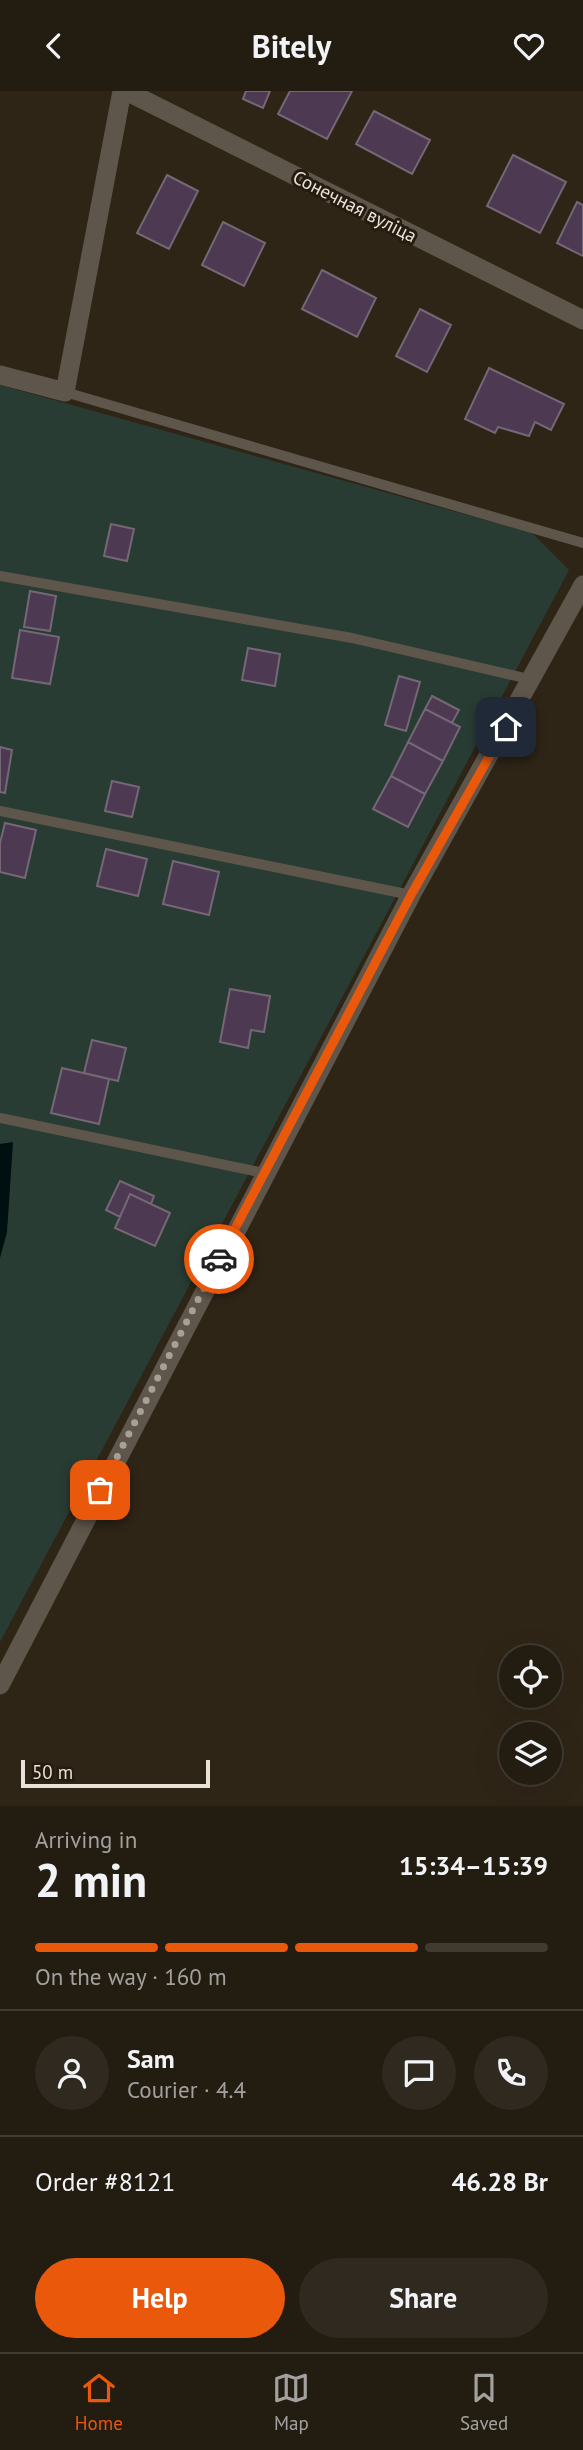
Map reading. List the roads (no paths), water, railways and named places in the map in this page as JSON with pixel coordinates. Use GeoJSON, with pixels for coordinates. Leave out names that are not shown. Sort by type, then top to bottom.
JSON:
{"type":"FeatureCollection","features":[{"type":"Feature","properties":{"kind":"street","name":"Сонечная вуліца"},"geometry":{"type":"LineString","coordinates":[[124,91],[583,320]]}},
{"type":"Feature","properties":{"kind":"street"},"geometry":{"type":"LineString","coordinates":[[0,375],[65,393],[124,91]]}},
{"type":"Feature","properties":{"kind":"street"},"geometry":{"type":"LineString","coordinates":[[0,1685],[264,1173],[411,895],[533,680],[583,585]]}},
{"type":"Feature","properties":{"kind":"lane"},"geometry":{"type":"LineString","coordinates":[[65,393],[583,543]]}},
{"type":"Feature","properties":{"kind":"lane"},"geometry":{"type":"LineString","coordinates":[[0,576],[352,638],[533,680]]}},
{"type":"Feature","properties":{"kind":"lane"},"geometry":{"type":"LineString","coordinates":[[0,811],[411,895]]}},
{"type":"Feature","properties":{"kind":"lane"},"geometry":{"type":"LineString","coordinates":[[0,1118],[264,1173]]}}]}
